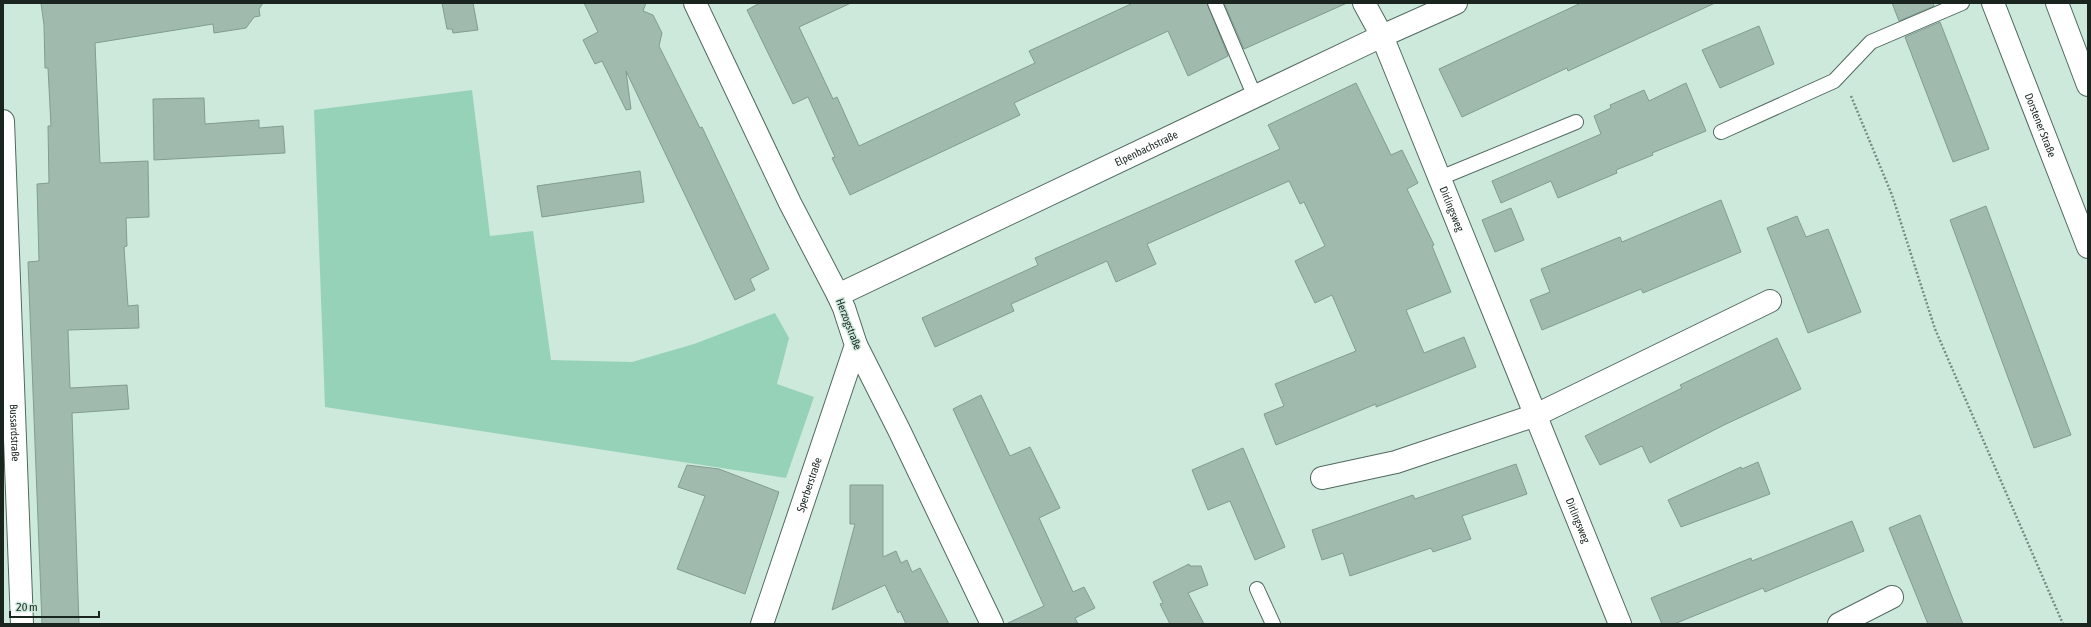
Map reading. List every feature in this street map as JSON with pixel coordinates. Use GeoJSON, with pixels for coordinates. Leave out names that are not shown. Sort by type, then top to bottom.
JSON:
{"type":"FeatureCollection","features":[{"type":"Feature","properties":{"kind":"street","name":"Herzogstraße"},"geometry":{"type":"LineString","coordinates":[[695,3],[790,203],[838,295],[844,308],[856,345],[899,430],[992,624]]}},
{"type":"Feature","properties":{"kind":"street","name":"Dirlingsweg"},"geometry":{"type":"LineString","coordinates":[[1364,3],[1382,36],[1620,624]]}},
{"type":"Feature","properties":{"kind":"street","name":"Elpenbachstraße"},"geometry":{"type":"LineString","coordinates":[[838,295],[1382,36],[1456,3]]}},
{"type":"Feature","properties":{"kind":"street","name":"Dorstener Straße"},"geometry":{"type":"LineString","coordinates":[[1993,3],[2088,246]]}},
{"type":"Feature","properties":{"kind":"street"},"geometry":{"type":"LineString","coordinates":[[2057,3],[2088,85]]}},
{"type":"Feature","properties":{"kind":"street","name":"Bussardstraße"},"geometry":{"type":"LineString","coordinates":[[3,121],[22,624]]}},
{"type":"Feature","properties":{"kind":"street"},"geometry":{"type":"LineString","coordinates":[[1322,478],[1396,462],[1536,415],[1770,301]]}},
{"type":"Feature","properties":{"kind":"street","name":"Sperberstraße"},"geometry":{"type":"LineString","coordinates":[[762,624],[856,345]]}},
{"type":"Feature","properties":{"kind":"street"},"geometry":{"type":"LineString","coordinates":[[1839,624],[1892,597]]}},
{"type":"Feature","properties":{"kind":"lane"},"geometry":{"type":"LineString","coordinates":[[1215,3],[1255,97]]}},
{"type":"Feature","properties":{"kind":"lane"},"geometry":{"type":"LineString","coordinates":[[1721,132],[1834,81],[1871,42],[1962,3]]}},
{"type":"Feature","properties":{"kind":"lane"},"geometry":{"type":"LineString","coordinates":[[1440,178],[1576,122]]}},
{"type":"Feature","properties":{"kind":"lane"},"geometry":{"type":"LineString","coordinates":[[1257,589],[1273,624]]}},
{"type":"Feature","properties":{"kind":"path"},"geometry":{"type":"LineString","coordinates":[[1841,72],[1892,195],[1935,329],[2063,624]]}},
{"type":"Feature","properties":{"kind":"green space"},"geometry":{"type":"Polygon","coordinates":[[[472,90],[490,236],[533,231],[551,360],[632,362],[694,344],[775,313],[789,338],[777,384],[814,397],[786,478],[325,407],[314,110],[472,90]]]}},
{"type":"Feature","properties":{"kind":"building"},"geometry":{"type":"Polygon","coordinates":[[[41,3],[263,3],[259,9],[260,16],[254,17],[246,28],[214,33],[213,24],[95,43],[100,163],[148,161],[149,217],[126,218],[127,246],[124,247],[128,306],[138,305],[139,328],[68,330],[70,388],[127,385],[129,409],[72,413],[79,624],[42,624],[28,262],[39,261],[37,184],[49,183],[48,126],[51,126],[48,68],[45,68],[44,25],[41,3]]]}},
{"type":"Feature","properties":{"kind":"building"},"geometry":{"type":"Polygon","coordinates":[[[442,3],[473,3],[478,30],[453,33],[452,29],[447,29],[442,3]]]}},
{"type":"Feature","properties":{"kind":"building"},"geometry":{"type":"Polygon","coordinates":[[[584,3],[646,3],[643,11],[653,15],[662,33],[659,46],[700,128],[702,127],[769,269],[750,279],[755,290],[735,300],[626,71],[631,109],[626,110],[602,61],[595,64],[583,40],[598,32],[584,3]]]}},
{"type":"Feature","properties":{"kind":"building"},"geometry":{"type":"Polygon","coordinates":[[[760,3],[851,3],[799,27],[833,99],[837,97],[859,146],[1035,63],[1029,51],[1133,3],[1207,3],[1228,56],[1188,76],[1168,31],[1014,103],[1020,115],[850,195],[832,158],[835,157],[808,97],[793,104],[747,10],[760,3]]]}},
{"type":"Feature","properties":{"kind":"building"},"geometry":{"type":"Polygon","coordinates":[[[1224,3],[1347,3],[1244,49],[1224,3]]]}},
{"type":"Feature","properties":{"kind":"building"},"geometry":{"type":"Polygon","coordinates":[[[1581,3],[1715,3],[1568,71],[1567,68],[1462,117],[1439,69],[1581,3]]]}},
{"type":"Feature","properties":{"kind":"building"},"geometry":{"type":"Polygon","coordinates":[[[1892,3],[1933,3],[1934,6],[1899,21],[1892,3]]]}},
{"type":"Feature","properties":{"kind":"building"},"geometry":{"type":"Polygon","coordinates":[[[1940,22],[1989,149],[1953,162],[1905,37],[1940,22]]]}},
{"type":"Feature","properties":{"kind":"building"},"geometry":{"type":"Polygon","coordinates":[[[1759,26],[1774,64],[1720,88],[1702,50],[1759,26]]]}},
{"type":"Feature","properties":{"kind":"building"},"geometry":{"type":"Polygon","coordinates":[[[1356,83],[1391,155],[1402,150],[1418,183],[1407,189],[1434,245],[1432,246],[1451,292],[1406,310],[1424,353],[1464,337],[1476,367],[1376,407],[1376,404],[1276,445],[1264,414],[1284,406],[1275,384],[1356,351],[1332,295],[1315,303],[1295,261],[1325,246],[1304,202],[1300,204],[1289,181],[1147,244],[1156,264],[1116,282],[1107,261],[1011,304],[1014,311],[935,347],[922,318],[1038,265],[1035,258],[1280,149],[1268,125],[1356,83]]]}},
{"type":"Feature","properties":{"kind":"building"},"geometry":{"type":"Polygon","coordinates":[[[1686,83],[1706,131],[1652,153],[1653,155],[1616,170],[1617,173],[1558,198],[1551,181],[1501,203],[1492,181],[1601,134],[1594,116],[1611,108],[1610,105],[1644,90],[1649,101],[1686,83]]]}},
{"type":"Feature","properties":{"kind":"building"},"geometry":{"type":"Polygon","coordinates":[[[204,98],[205,124],[259,120],[259,128],[283,126],[285,153],[154,160],[153,99],[204,98]]]}},
{"type":"Feature","properties":{"kind":"building"},"geometry":{"type":"Polygon","coordinates":[[[640,171],[644,202],[542,217],[537,186],[640,171]]]}},
{"type":"Feature","properties":{"kind":"building"},"geometry":{"type":"Polygon","coordinates":[[[1721,200],[1741,252],[1643,293],[1641,289],[1542,330],[1530,300],[1550,292],[1541,269],[1620,237],[1622,242],[1721,200]]]}},
{"type":"Feature","properties":{"kind":"building"},"geometry":{"type":"Polygon","coordinates":[[[1986,206],[2071,435],[2034,448],[1950,220],[1986,206]]]}},
{"type":"Feature","properties":{"kind":"building"},"geometry":{"type":"Polygon","coordinates":[[[1511,208],[1524,240],[1495,252],[1482,220],[1511,208]]]}},
{"type":"Feature","properties":{"kind":"building"},"geometry":{"type":"Polygon","coordinates":[[[1797,216],[1806,237],[1828,229],[1861,312],[1808,333],[1767,228],[1797,216]]]}},
{"type":"Feature","properties":{"kind":"building"},"geometry":{"type":"Polygon","coordinates":[[[1777,338],[1801,389],[1724,425],[1650,463],[1642,446],[1600,465],[1585,436],[1682,388],[1680,385],[1777,338]]]}},
{"type":"Feature","properties":{"kind":"building"},"geometry":{"type":"Polygon","coordinates":[[[981,395],[1010,456],[1030,447],[1060,508],[1039,518],[1073,592],[1084,587],[1095,608],[1075,618],[1078,624],[1006,624],[1044,606],[953,409],[981,395]]]}},
{"type":"Feature","properties":{"kind":"building"},"geometry":{"type":"Polygon","coordinates":[[[1243,448],[1285,547],[1255,560],[1230,501],[1208,510],[1192,470],[1243,448]]]}},
{"type":"Feature","properties":{"kind":"building"},"geometry":{"type":"Polygon","coordinates":[[[1758,462],[1770,494],[1681,527],[1668,500],[1741,467],[1742,469],[1758,462]]]}},
{"type":"Feature","properties":{"kind":"building"},"geometry":{"type":"Polygon","coordinates":[[[1516,464],[1527,494],[1462,516],[1471,539],[1433,552],[1431,548],[1350,576],[1343,553],[1322,560],[1312,530],[1413,495],[1415,499],[1516,464]]]}},
{"type":"Feature","properties":{"kind":"building"},"geometry":{"type":"Polygon","coordinates":[[[687,465],[719,469],[779,492],[745,594],[677,569],[705,496],[678,487],[687,465]]]}},
{"type":"Feature","properties":{"kind":"building"},"geometry":{"type":"Polygon","coordinates":[[[850,485],[883,485],[883,557],[896,551],[901,563],[907,560],[912,572],[920,568],[949,624],[906,624],[900,611],[898,613],[885,585],[832,610],[855,524],[850,524],[850,485]]]}},
{"type":"Feature","properties":{"kind":"building"},"geometry":{"type":"Polygon","coordinates":[[[1920,515],[1963,624],[1928,624],[1889,528],[1920,515]]]}},
{"type":"Feature","properties":{"kind":"building"},"geometry":{"type":"Polygon","coordinates":[[[1852,521],[1864,551],[1765,592],[1763,588],[1674,624],[1662,624],[1651,598],[1751,558],[1752,561],[1852,521]]]}},
{"type":"Feature","properties":{"kind":"building"},"geometry":{"type":"Polygon","coordinates":[[[1189,564],[1190,566],[1201,566],[1208,585],[1188,593],[1204,624],[1170,624],[1160,604],[1163,603],[1153,582],[1189,564]]]}}]}
